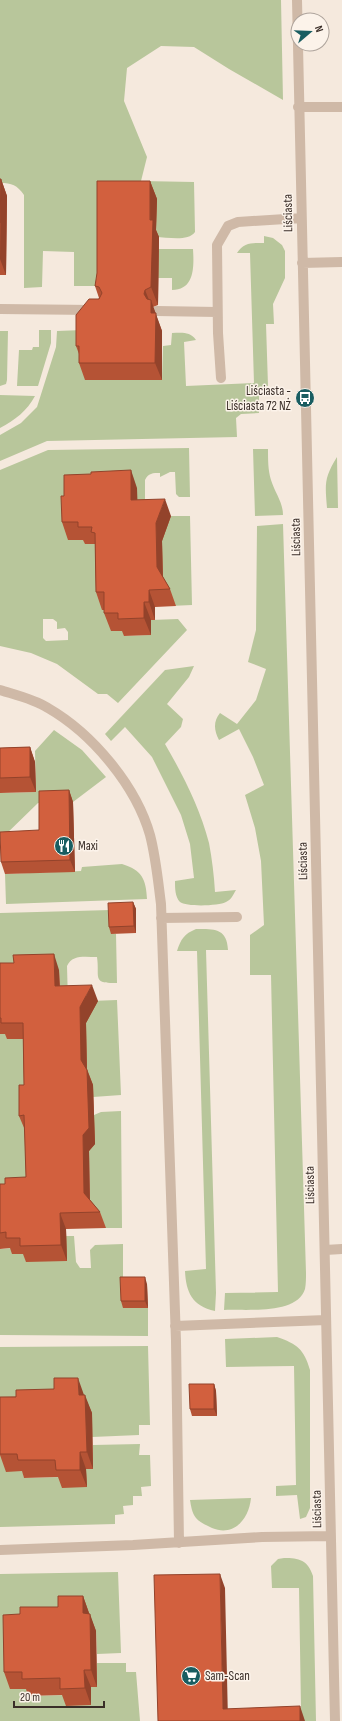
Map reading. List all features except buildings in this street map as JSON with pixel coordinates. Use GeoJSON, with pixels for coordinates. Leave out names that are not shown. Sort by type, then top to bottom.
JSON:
{"type":"FeatureCollection","features":[{"type":"Feature","properties":{"kind":"street","name":"Liściasta"},"geometry":{"type":"LineString","coordinates":[[296,0],[331,1536],[338,1671],[336,1721]]}},
{"type":"Feature","properties":{"kind":"street"},"geometry":{"type":"LineString","coordinates":[[298,107],[342,107]]}},
{"type":"Feature","properties":{"kind":"street"},"geometry":{"type":"LineString","coordinates":[[221,378],[217,244],[228,226],[238,222],[301,218]]}},
{"type":"Feature","properties":{"kind":"street"},"geometry":{"type":"LineString","coordinates":[[302,263],[342,262]]}},
{"type":"Feature","properties":{"kind":"street"},"geometry":{"type":"LineString","coordinates":[[0,309],[102,310]]}},
{"type":"Feature","properties":{"kind":"street"},"geometry":{"type":"LineString","coordinates":[[157,311],[218,312]]}},
{"type":"Feature","properties":{"kind":"street"},"geometry":{"type":"LineString","coordinates":[[0,690],[48,707],[76,727],[101,750],[134,796],[149,834],[155,859],[161,904],[175,1326],[179,1543]]}},
{"type":"Feature","properties":{"kind":"street"},"geometry":{"type":"LineString","coordinates":[[161,918],[237,917]]}},
{"type":"Feature","properties":{"kind":"street"},"geometry":{"type":"LineString","coordinates":[[324,1250],[342,1249]]}},
{"type":"Feature","properties":{"kind":"street"},"geometry":{"type":"LineString","coordinates":[[175,1326],[326,1320]]}},
{"type":"Feature","properties":{"kind":"street"},"geometry":{"type":"LineString","coordinates":[[0,1550],[331,1536]]}},
{"type":"Feature","properties":{"kind":"green space"},"geometry":{"type":"Polygon","coordinates":[[[0,0],[281,0],[283,100],[194,47],[161,46],[127,68],[124,101],[147,157],[141,181],[194,182],[195,232],[188,237],[182,238],[156,237],[103,286],[74,286],[74,252],[43,251],[42,287],[24,288],[24,195],[14,185],[0,183],[0,0]]]}},
{"type":"Feature","properties":{"kind":"green space"},"geometry":{"type":"Polygon","coordinates":[[[264,236],[273,238],[282,245],[285,251],[285,278],[273,304],[274,324],[266,324],[268,386],[259,387],[259,413],[241,414],[236,418],[237,437],[47,441],[0,461],[0,435],[21,423],[37,407],[56,347],[57,331],[83,330],[162,380],[163,346],[171,345],[172,333],[188,334],[196,340],[184,342],[186,386],[254,383],[250,253],[237,253],[246,245],[252,243],[264,243],[264,236]]]}},
{"type":"Feature","properties":{"kind":"green space"},"geometry":{"type":"Polygon","coordinates":[[[158,249],[193,249],[192,276],[185,286],[180,289],[172,290],[172,278],[158,278],[158,249]]]}},
{"type":"Feature","properties":{"kind":"green space"},"geometry":{"type":"Polygon","coordinates":[[[39,330],[51,330],[51,343],[38,386],[17,386],[19,350],[32,350],[33,347],[39,347],[39,330]]]}},
{"type":"Feature","properties":{"kind":"green space"},"geometry":{"type":"Polygon","coordinates":[[[0,331],[8,331],[7,380],[6,384],[0,386],[0,331]]]}},
{"type":"Feature","properties":{"kind":"green space"},"geometry":{"type":"Polygon","coordinates":[[[0,395],[35,396],[20,415],[0,428],[0,395]]]}},
{"type":"Feature","properties":{"kind":"green space"},"geometry":{"type":"Polygon","coordinates":[[[189,448],[190,497],[179,497],[176,494],[175,472],[170,472],[160,477],[160,473],[151,474],[145,480],[145,517],[84,540],[98,544],[110,610],[124,631],[124,636],[150,635],[151,620],[178,619],[187,630],[118,703],[107,694],[98,694],[57,664],[31,653],[0,646],[0,470],[48,450],[189,448]],[[43,619],[43,638],[46,641],[68,640],[68,632],[65,628],[57,629],[57,622],[53,619],[43,619]]]}},
{"type":"Feature","properties":{"kind":"green space"},"geometry":{"type":"Polygon","coordinates":[[[253,449],[268,449],[270,476],[282,506],[283,515],[255,516],[253,449]]]}},
{"type":"Feature","properties":{"kind":"green space"},"geometry":{"type":"Polygon","coordinates":[[[337,457],[338,508],[327,508],[326,481],[337,457]]]}},
{"type":"Feature","properties":{"kind":"green space"},"geometry":{"type":"Polygon","coordinates":[[[168,516],[190,516],[192,605],[170,606],[170,595],[163,590],[161,533],[168,516]]]}},
{"type":"Feature","properties":{"kind":"green space"},"geometry":{"type":"Polygon","coordinates":[[[283,524],[306,1283],[305,1289],[300,1297],[292,1303],[282,1307],[257,1310],[224,1310],[225,1293],[278,1292],[271,975],[250,975],[250,935],[264,925],[261,861],[255,828],[245,795],[264,785],[253,757],[239,729],[219,740],[216,733],[215,723],[220,713],[237,724],[256,700],[266,669],[248,662],[256,630],[257,526],[283,524]]]}},
{"type":"Feature","properties":{"kind":"green space"},"geometry":{"type":"Polygon","coordinates":[[[194,666],[189,677],[167,704],[183,719],[181,727],[165,744],[201,817],[209,843],[215,892],[236,890],[228,901],[210,905],[183,904],[177,898],[175,881],[194,878],[190,844],[181,815],[152,757],[125,727],[111,741],[105,734],[165,670],[194,666]]]}},
{"type":"Feature","properties":{"kind":"green space"},"geometry":{"type":"Polygon","coordinates":[[[54,730],[82,750],[106,777],[73,802],[38,803],[0,840],[0,793],[36,792],[35,751],[54,730]]]}},
{"type":"Feature","properties":{"kind":"green space"},"geometry":{"type":"Polygon","coordinates":[[[122,864],[134,869],[142,876],[147,899],[6,904],[5,874],[81,871],[82,867],[122,864]]]}},
{"type":"Feature","properties":{"kind":"green space"},"geometry":{"type":"Polygon","coordinates":[[[111,910],[111,934],[116,934],[117,983],[103,982],[100,980],[98,978],[97,957],[84,957],[72,960],[67,966],[68,1002],[60,1002],[59,970],[0,985],[0,913],[111,910]]]}},
{"type":"Feature","properties":{"kind":"green space"},"geometry":{"type":"Polygon","coordinates":[[[196,929],[218,931],[225,937],[228,950],[206,950],[216,1293],[215,1311],[201,1306],[192,1297],[187,1285],[185,1271],[206,1269],[197,951],[177,951],[184,937],[196,929]]]}},
{"type":"Feature","properties":{"kind":"green space"},"geometry":{"type":"Polygon","coordinates":[[[117,1000],[121,1095],[93,1097],[87,1080],[83,1019],[91,1001],[117,1000]]]}},
{"type":"Feature","properties":{"kind":"green space"},"geometry":{"type":"Polygon","coordinates":[[[0,1034],[7,1034],[7,1039],[34,1039],[37,1169],[0,1200],[0,1034]]]}},
{"type":"Feature","properties":{"kind":"green space"},"geometry":{"type":"Polygon","coordinates":[[[121,1111],[122,1228],[96,1228],[90,1200],[89,1160],[83,1160],[94,1132],[94,1115],[101,1112],[121,1111]]]}},
{"type":"Feature","properties":{"kind":"green space"},"geometry":{"type":"Polygon","coordinates":[[[66,1236],[74,1236],[76,1262],[80,1268],[91,1268],[90,1250],[95,1245],[123,1244],[123,1308],[148,1308],[148,1336],[0,1335],[0,1249],[12,1248],[25,1254],[66,1261],[66,1236]]]}},
{"type":"Feature","properties":{"kind":"green space"},"geometry":{"type":"Polygon","coordinates":[[[277,1337],[290,1342],[299,1348],[308,1363],[310,1370],[310,1508],[306,1517],[300,1519],[297,1495],[276,1496],[276,1486],[296,1485],[294,1366],[226,1367],[225,1339],[277,1337]]]}},
{"type":"Feature","properties":{"kind":"green space"},"geometry":{"type":"Polygon","coordinates":[[[148,1346],[150,1425],[139,1425],[139,1435],[92,1437],[92,1413],[23,1471],[24,1478],[62,1477],[86,1469],[93,1469],[93,1445],[140,1444],[139,1455],[150,1455],[151,1486],[141,1487],[142,1496],[133,1496],[133,1505],[123,1506],[124,1514],[115,1515],[115,1524],[0,1527],[0,1347],[148,1346]]]}},
{"type":"Feature","properties":{"kind":"green space"},"geometry":{"type":"Polygon","coordinates":[[[251,1498],[250,1506],[244,1519],[233,1528],[227,1530],[212,1528],[199,1521],[194,1514],[190,1500],[251,1498]]]}},
{"type":"Feature","properties":{"kind":"green space"},"geometry":{"type":"Polygon","coordinates":[[[278,1559],[298,1559],[306,1563],[313,1576],[316,1721],[273,1721],[301,1708],[299,1588],[272,1588],[271,1566],[278,1559]]]}},
{"type":"Feature","properties":{"kind":"green space"},"geometry":{"type":"Polygon","coordinates":[[[118,1572],[121,1653],[97,1654],[96,1631],[10,1689],[28,1689],[28,1696],[66,1695],[91,1687],[97,1687],[97,1663],[126,1663],[126,1672],[136,1672],[140,1721],[0,1721],[0,1574],[118,1572]]]}},
{"type":"Feature","properties":{"kind":"place","name":"Liściasta - Liściasta 72 NŻ"},"geometry":{"type":"Point","coordinates":[305,398]}},
{"type":"Feature","properties":{"kind":"place","name":"Maxi"},"geometry":{"type":"Point","coordinates":[64,846]}},
{"type":"Feature","properties":{"kind":"place","name":"Sam-Scan"},"geometry":{"type":"Point","coordinates":[191,1676]}}]}
